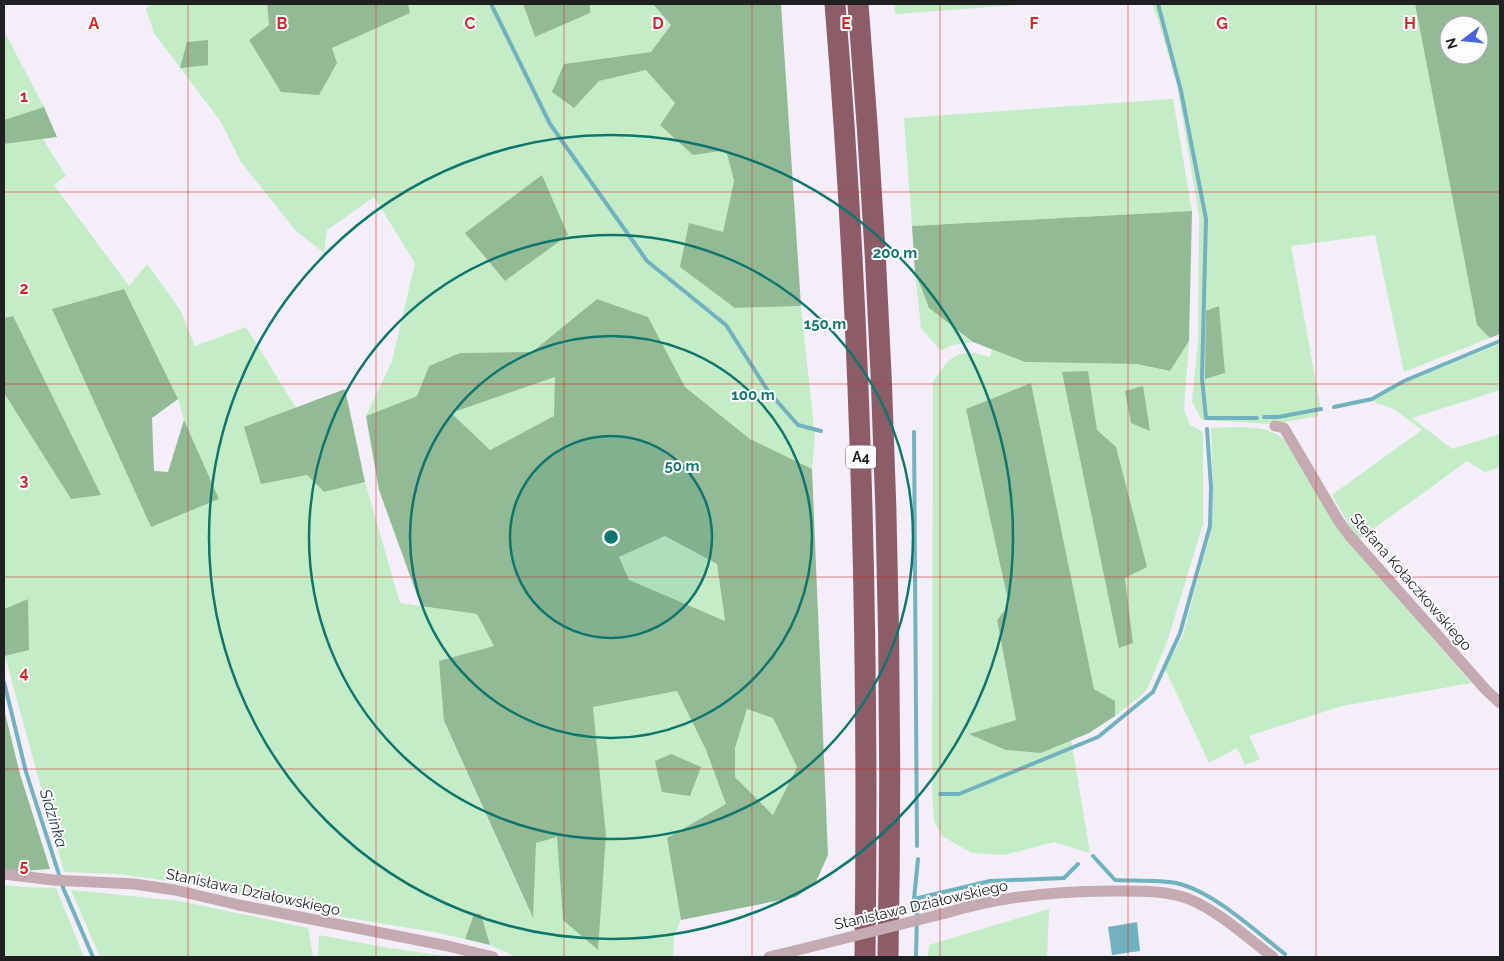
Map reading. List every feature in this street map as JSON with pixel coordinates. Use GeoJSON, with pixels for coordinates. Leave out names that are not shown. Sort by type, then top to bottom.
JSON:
{"type":"FeatureCollection","features":[{"type":"Feature","properties":{"kind":"highway","name":"A4"},"geometry":{"type":"LineString","coordinates":[[835,4],[846,149],[858,370],[866,688],[865,957]]}},
{"type":"Feature","properties":{"kind":"highway","name":"A4"},"geometry":{"type":"LineString","coordinates":[[858,4],[869,148],[884,440],[889,678],[888,957]]}},
{"type":"Feature","properties":{"kind":"street","name":"Stefana Kołaczkowskiego"},"geometry":{"type":"LineString","coordinates":[[1275,426],[1284,428],[1338,520],[1349,535],[1486,690],[1500,703]]}},
{"type":"Feature","properties":{"kind":"street","name":"Stanisława Działowskiego"},"geometry":{"type":"LineString","coordinates":[[4,874],[53,880],[134,884],[175,890],[493,957]]}},
{"type":"Feature","properties":{"kind":"street","name":"Stanisława Działowskiego"},"geometry":{"type":"LineString","coordinates":[[769,957],[987,901],[1090,890],[1159,892],[1188,899],[1208,908],[1273,957]]}},
{"type":"Feature","properties":{"kind":"green space"},"geometry":{"type":"Polygon","coordinates":[[[151,4],[267,4],[269,25],[249,40],[281,92],[332,48],[409,13],[408,4],[523,4],[535,37],[590,13],[590,4],[653,4],[671,25],[651,52],[564,64],[574,108],[599,81],[646,69],[675,103],[660,125],[726,150],[734,181],[723,233],[735,308],[801,306],[815,437],[812,469],[750,439],[685,387],[648,317],[597,299],[532,352],[460,353],[429,366],[417,396],[366,416],[392,361],[415,263],[374,197],[327,230],[324,253],[296,231],[241,162],[221,122],[154,33],[146,9],[151,4]]]}},
{"type":"Feature","properties":{"kind":"green space"},"geometry":{"type":"Polygon","coordinates":[[[267,4],[408,4],[410,13],[332,48],[337,63],[319,95],[281,92],[249,40],[269,25],[267,4]]]}},
{"type":"Feature","properties":{"kind":"green space"},"geometry":{"type":"Polygon","coordinates":[[[523,4],[590,4],[590,13],[535,37],[523,4]]]}},
{"type":"Feature","properties":{"kind":"green space"},"geometry":{"type":"Polygon","coordinates":[[[653,4],[781,4],[801,306],[735,308],[680,267],[689,223],[723,232],[734,181],[726,150],[693,155],[660,125],[675,103],[646,70],[599,81],[574,108],[552,92],[564,64],[651,52],[671,25],[653,4]]]}},
{"type":"Feature","properties":{"kind":"green space"},"geometry":{"type":"Polygon","coordinates":[[[894,4],[1018,4],[1018,5],[895,14],[894,4]]]}},
{"type":"Feature","properties":{"kind":"green space"},"geometry":{"type":"Polygon","coordinates":[[[1152,4],[1415,4],[1477,325],[1490,338],[1404,372],[1375,235],[1291,246],[1320,404],[1318,416],[1274,424],[1202,420],[1192,402],[1198,342],[1199,216],[1177,85],[1152,4]]]}},
{"type":"Feature","properties":{"kind":"green space"},"geometry":{"type":"Polygon","coordinates":[[[1415,4],[1499,4],[1500,334],[1490,338],[1477,325],[1415,4]]]}},
{"type":"Feature","properties":{"kind":"green space"},"geometry":{"type":"Polygon","coordinates":[[[4,31],[44,107],[4,120],[4,31]]]}},
{"type":"Feature","properties":{"kind":"green space"},"geometry":{"type":"Polygon","coordinates":[[[208,40],[208,65],[180,68],[187,42],[208,40]]]}},
{"type":"Feature","properties":{"kind":"green space"},"geometry":{"type":"Polygon","coordinates":[[[1173,99],[1192,211],[912,226],[904,118],[1173,99]]]}},
{"type":"Feature","properties":{"kind":"green space"},"geometry":{"type":"Polygon","coordinates":[[[44,107],[57,137],[4,144],[4,120],[44,107]]]}},
{"type":"Feature","properties":{"kind":"green space"},"geometry":{"type":"Polygon","coordinates":[[[43,139],[66,176],[54,185],[129,286],[147,264],[180,310],[195,346],[246,327],[296,408],[244,428],[307,475],[324,492],[365,482],[400,603],[477,614],[494,646],[444,722],[532,917],[536,843],[557,836],[563,920],[606,835],[593,707],[677,691],[706,750],[726,804],[667,838],[681,920],[674,936],[673,957],[516,957],[490,945],[481,914],[474,914],[465,939],[336,916],[182,883],[119,874],[64,872],[5,656],[29,650],[28,599],[4,609],[4,393],[71,499],[12,316],[4,318],[4,144],[43,139]],[[52,309],[151,527],[219,499],[184,420],[178,399],[52,309]]]}},
{"type":"Feature","properties":{"kind":"green space"},"geometry":{"type":"Polygon","coordinates":[[[542,175],[568,235],[505,281],[465,233],[542,175]]]}},
{"type":"Feature","properties":{"kind":"green space"},"geometry":{"type":"Polygon","coordinates":[[[1192,211],[1189,341],[1170,371],[1137,364],[1025,362],[973,342],[929,308],[915,272],[912,226],[1192,211]]]}},
{"type":"Feature","properties":{"kind":"green space"},"geometry":{"type":"Polygon","coordinates":[[[915,272],[929,308],[973,342],[952,345],[941,351],[921,328],[915,272]]]}},
{"type":"Feature","properties":{"kind":"green space"},"geometry":{"type":"Polygon","coordinates":[[[124,289],[178,399],[152,418],[154,471],[168,472],[184,420],[219,499],[151,527],[52,309],[124,289]]]}},
{"type":"Feature","properties":{"kind":"green space"},"geometry":{"type":"Polygon","coordinates":[[[597,299],[648,317],[685,387],[750,439],[812,469],[828,855],[815,884],[796,897],[681,920],[667,838],[726,804],[706,750],[677,691],[593,707],[606,835],[598,950],[563,920],[557,837],[536,843],[533,918],[444,721],[439,661],[494,646],[477,614],[421,606],[379,490],[366,416],[417,396],[429,366],[460,353],[532,352],[597,299]],[[555,377],[451,413],[490,450],[554,416],[555,377]],[[665,536],[619,557],[629,580],[725,621],[717,564],[665,536]],[[747,709],[735,748],[735,777],[773,815],[797,767],[773,718],[747,709]]]}},
{"type":"Feature","properties":{"kind":"green space"},"geometry":{"type":"Polygon","coordinates":[[[1219,306],[1225,373],[1205,379],[1206,311],[1219,306]]]}},
{"type":"Feature","properties":{"kind":"green space"},"geometry":{"type":"Polygon","coordinates":[[[13,316],[101,495],[71,499],[4,393],[4,318],[13,316]]]}},
{"type":"Feature","properties":{"kind":"green space"},"geometry":{"type":"Polygon","coordinates":[[[1189,341],[1184,410],[1190,425],[1203,432],[1203,524],[1167,642],[1148,687],[1143,694],[1115,716],[1115,701],[1094,689],[1031,383],[966,410],[1009,605],[997,620],[1016,720],[970,734],[1041,753],[1071,739],[1090,853],[1054,842],[1004,855],[972,853],[942,836],[934,821],[932,789],[933,382],[944,366],[956,356],[970,353],[990,357],[992,349],[1025,362],[1137,364],[1169,371],[1189,341]],[[1063,372],[1119,647],[1133,643],[1125,578],[1097,431],[1088,372],[1063,372]]]}},
{"type":"Feature","properties":{"kind":"green space"},"geometry":{"type":"Polygon","coordinates":[[[1500,344],[1500,390],[1412,418],[1452,449],[1500,434],[1500,467],[1485,472],[1467,461],[1358,540],[1332,495],[1422,430],[1394,409],[1373,401],[1406,382],[1500,344]]]}},
{"type":"Feature","properties":{"kind":"green space"},"geometry":{"type":"Polygon","coordinates":[[[1088,371],[1097,430],[1116,447],[1147,567],[1125,578],[1133,643],[1119,648],[1062,372],[1088,371]]]}},
{"type":"Feature","properties":{"kind":"green space"},"geometry":{"type":"Polygon","coordinates":[[[555,377],[555,416],[490,450],[450,413],[555,377]]]}},
{"type":"Feature","properties":{"kind":"green space"},"geometry":{"type":"Polygon","coordinates":[[[1031,383],[1094,689],[1115,701],[1115,716],[1089,733],[1041,753],[1006,750],[969,734],[1016,720],[997,620],[1009,605],[966,409],[1031,383]]]}},
{"type":"Feature","properties":{"kind":"green space"},"geometry":{"type":"Polygon","coordinates":[[[1143,386],[1150,431],[1131,423],[1125,391],[1143,386]]]}},
{"type":"Feature","properties":{"kind":"green space"},"geometry":{"type":"Polygon","coordinates":[[[345,389],[365,482],[324,492],[307,475],[261,484],[244,427],[345,389]]]}},
{"type":"Feature","properties":{"kind":"green space"},"geometry":{"type":"Polygon","coordinates":[[[1240,427],[1259,429],[1269,431],[1285,440],[1347,540],[1473,685],[1471,683],[1342,706],[1249,736],[1260,759],[1245,765],[1237,748],[1209,763],[1165,669],[1183,635],[1212,525],[1211,428],[1240,427]]]}},
{"type":"Feature","properties":{"kind":"green space"},"geometry":{"type":"Polygon","coordinates":[[[665,536],[717,564],[725,622],[629,581],[619,557],[665,536]]]}},
{"type":"Feature","properties":{"kind":"green space"},"geometry":{"type":"Polygon","coordinates":[[[28,599],[29,650],[5,656],[4,609],[28,599]]]}},
{"type":"Feature","properties":{"kind":"green space"},"geometry":{"type":"Polygon","coordinates":[[[4,709],[20,774],[50,869],[21,871],[4,869],[4,709]]]}},
{"type":"Feature","properties":{"kind":"green space"},"geometry":{"type":"Polygon","coordinates":[[[747,709],[773,718],[797,767],[773,815],[735,777],[735,748],[747,709]]]}},
{"type":"Feature","properties":{"kind":"green space"},"geometry":{"type":"Polygon","coordinates":[[[671,754],[701,767],[690,796],[662,792],[655,761],[671,754]]]}},
{"type":"Feature","properties":{"kind":"green space"},"geometry":{"type":"Polygon","coordinates":[[[4,885],[56,888],[84,957],[4,957],[4,885]]]}},
{"type":"Feature","properties":{"kind":"green space"},"geometry":{"type":"Polygon","coordinates":[[[71,890],[180,901],[308,928],[313,957],[100,957],[71,890]]]}},
{"type":"Feature","properties":{"kind":"green space"},"geometry":{"type":"Polygon","coordinates":[[[1049,909],[1047,957],[928,957],[929,945],[1049,909]]]}},
{"type":"Feature","properties":{"kind":"green space"},"geometry":{"type":"Polygon","coordinates":[[[474,914],[481,914],[490,945],[465,939],[474,914]]]}},
{"type":"Feature","properties":{"kind":"green space"},"geometry":{"type":"Polygon","coordinates":[[[319,935],[389,948],[453,957],[318,957],[319,935]]]}},
{"type":"Feature","properties":{"kind":"water"},"geometry":{"type":"Polygon","coordinates":[[[1137,922],[1140,951],[1112,955],[1108,927],[1137,922]]]}},
{"type":"Feature","properties":{"kind":"waterway"},"geometry":{"type":"LineString","coordinates":[[491,4],[550,124],[647,261],[726,325],[768,391],[798,425],[821,431]]}},
{"type":"Feature","properties":{"kind":"waterway"},"geometry":{"type":"LineString","coordinates":[[1158,4],[1181,91],[1206,219],[1202,378],[1206,418],[1257,418]]}},
{"type":"Feature","properties":{"kind":"waterway"},"geometry":{"type":"LineString","coordinates":[[1334,407],[1372,399],[1404,381],[1500,341]]}},
{"type":"Feature","properties":{"kind":"waterway"},"geometry":{"type":"LineString","coordinates":[[1264,417],[1278,417],[1321,409]]}},
{"type":"Feature","properties":{"kind":"waterway"},"geometry":{"type":"LineString","coordinates":[[940,794],[959,794],[1098,737],[1153,692],[1180,633],[1210,526],[1211,487],[1207,429]]}},
{"type":"Feature","properties":{"kind":"waterway"},"geometry":{"type":"LineString","coordinates":[[914,432],[917,846]]}},
{"type":"Feature","properties":{"kind":"waterway","name":"Sidzinka"},"geometry":{"type":"LineString","coordinates":[[4,682],[26,772],[64,890],[93,957]]}},
{"type":"Feature","properties":{"kind":"waterway"},"geometry":{"type":"LineString","coordinates":[[1093,856],[1115,880],[1176,883],[1204,894],[1233,913],[1285,954]]}},
{"type":"Feature","properties":{"kind":"waterway"},"geometry":{"type":"LineString","coordinates":[[916,957],[917,912],[914,899],[918,859]]}},
{"type":"Feature","properties":{"kind":"waterway"},"geometry":{"type":"LineString","coordinates":[[914,899],[990,881],[1064,878],[1078,864]]}}]}
